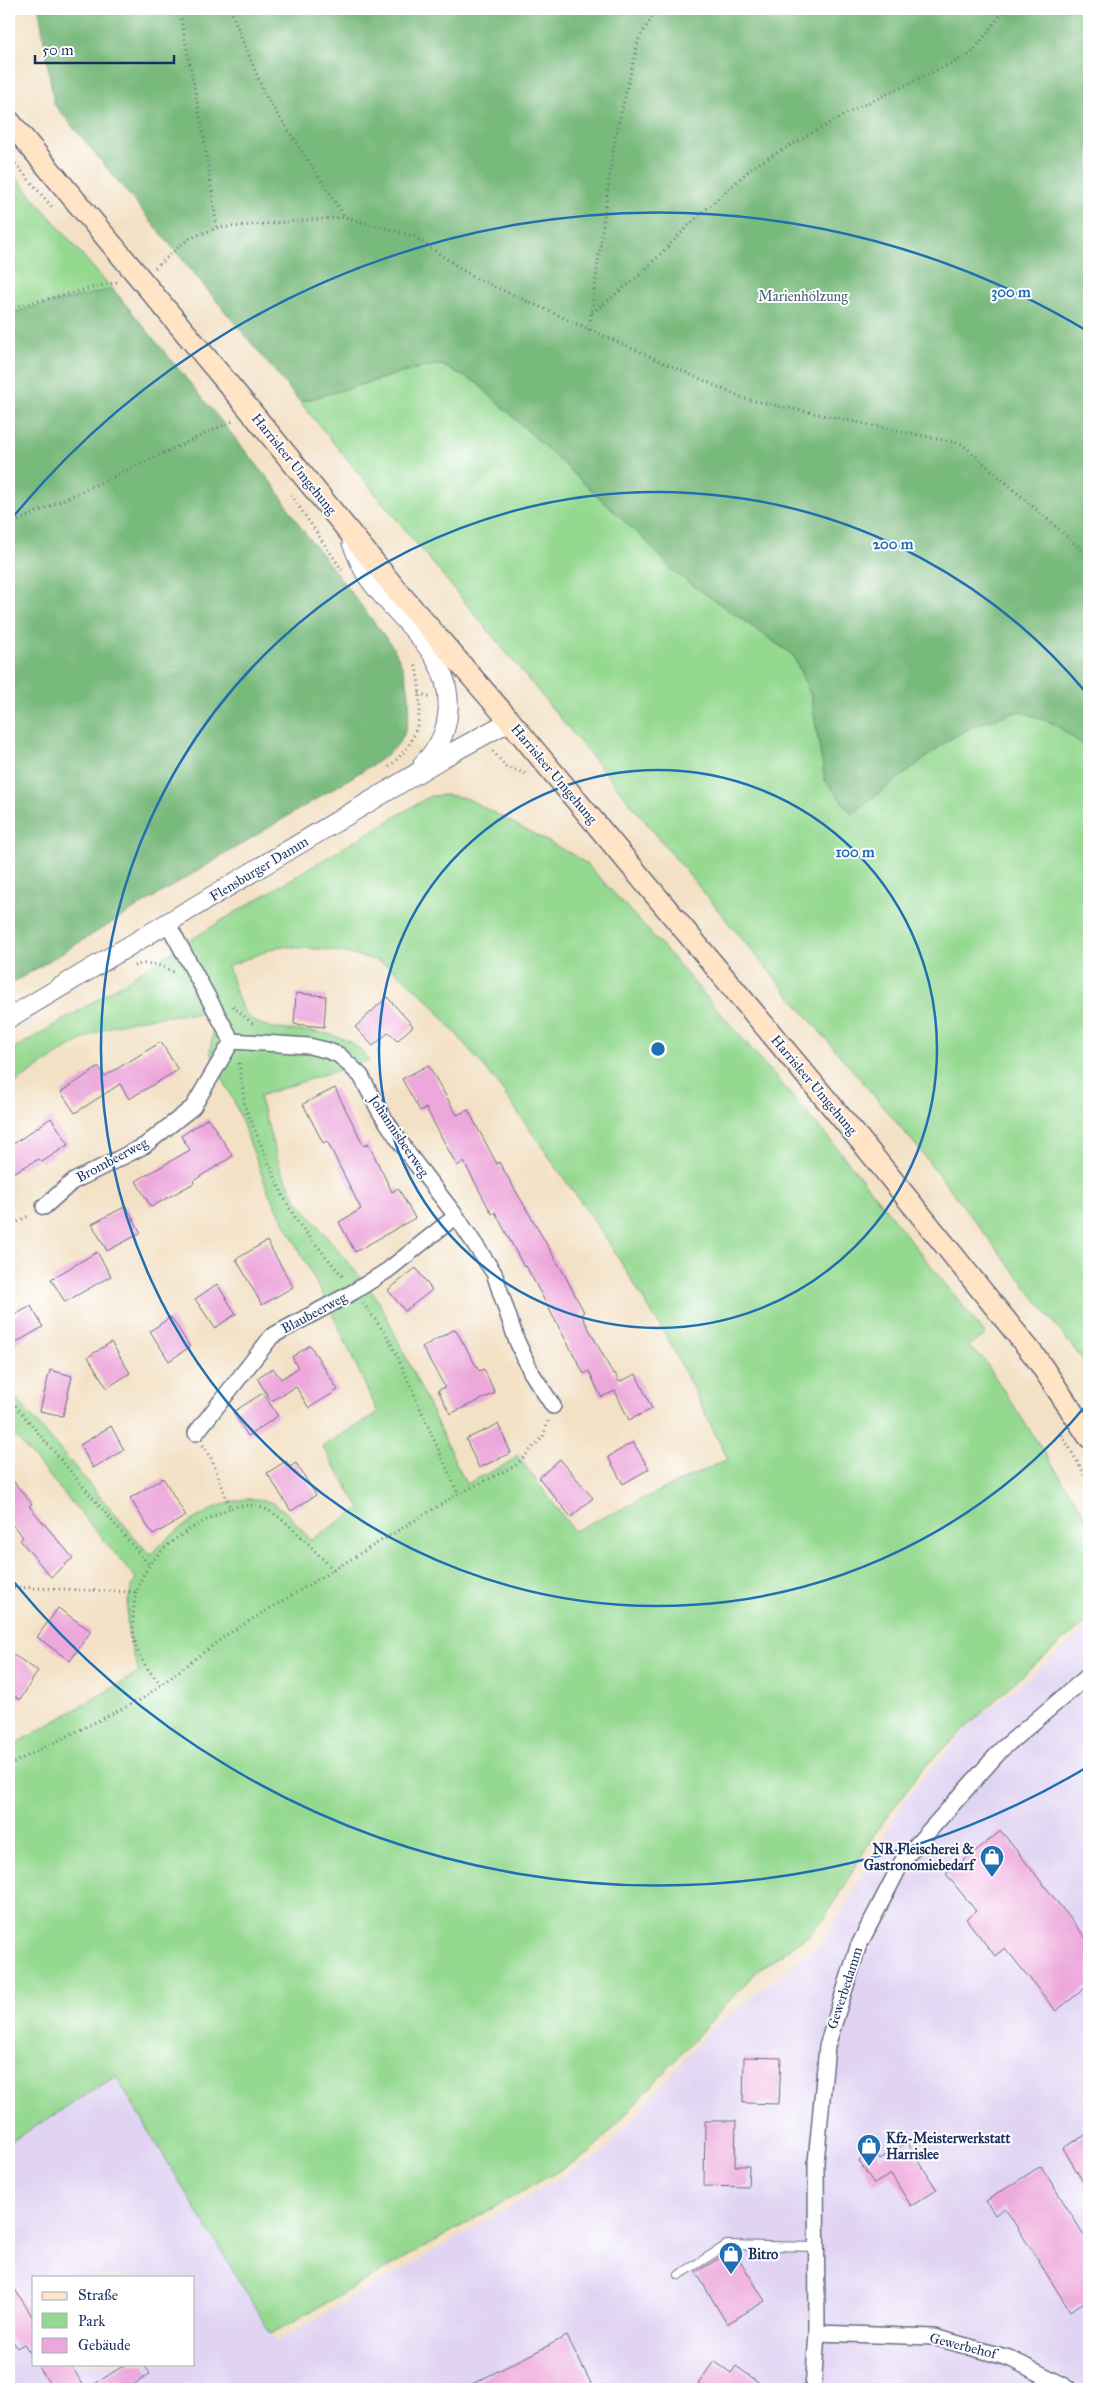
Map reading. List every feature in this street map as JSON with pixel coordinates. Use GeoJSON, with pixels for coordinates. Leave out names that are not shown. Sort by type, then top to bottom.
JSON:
{"type":"FeatureCollection","features":[{"type":"Feature","properties":{"kind":"main road","name":"Harrisleer Umgehung"},"geometry":{"type":"LineString","coordinates":[[9,121],[141,281],[238,417],[344,526],[399,593],[510,721],[860,1140],[1031,1351],[1089,1436]]}},
{"type":"Feature","properties":{"kind":"street"},"geometry":{"type":"LineString","coordinates":[[344,526],[368,577],[436,657],[444,674],[448,706],[447,726],[441,743],[411,778]]}},
{"type":"Feature","properties":{"kind":"street","name":"Flensburger Damm"},"geometry":{"type":"LineString","coordinates":[[9,1018],[510,721]]}},
{"type":"Feature","properties":{"kind":"street"},"geometry":{"type":"LineString","coordinates":[[168,924],[232,1041]]}},
{"type":"Feature","properties":{"kind":"street","name":"Brombeerweg"},"geometry":{"type":"LineString","coordinates":[[44,1207],[72,1182],[144,1146],[193,1107],[232,1041]]}},
{"type":"Feature","properties":{"kind":"street","name":"Johannisbeerweg"},"geometry":{"type":"LineString","coordinates":[[232,1041],[310,1046],[339,1056],[361,1076],[380,1112],[409,1155],[456,1216],[494,1273],[516,1339],[531,1372],[553,1406]]}},
{"type":"Feature","properties":{"kind":"street","name":"Blaubeerweg"},"geometry":{"type":"LineString","coordinates":[[196,1433],[272,1336],[355,1291],[388,1270],[456,1216]]}},
{"type":"Feature","properties":{"kind":"street","name":"Gewerbedamm"},"geometry":{"type":"LineString","coordinates":[[813,2389],[817,2332],[816,2162],[827,2046],[858,1947],[903,1860],[1002,1749],[1089,1675]]}},
{"type":"Feature","properties":{"kind":"street","name":"Gewerbehof"},"geometry":{"type":"LineString","coordinates":[[817,2332],[934,2337],[1009,2358],[1071,2389]]}},
{"type":"Feature","properties":{"kind":"lane"},"geometry":{"type":"LineString","coordinates":[[680,2275],[727,2245],[817,2247]]}},
{"type":"Feature","properties":{"kind":"path"},"geometry":{"type":"LineString","coordinates":[[179,9],[203,131],[217,228]]}},
{"type":"Feature","properties":{"kind":"path"},"geometry":{"type":"LineString","coordinates":[[230,9],[265,95],[345,217]]}},
{"type":"Feature","properties":{"kind":"path"},"geometry":{"type":"LineString","coordinates":[[589,330],[614,143],[639,38],[658,9]]}},
{"type":"Feature","properties":{"kind":"path"},"geometry":{"type":"LineString","coordinates":[[592,313],[641,274],[690,224],[754,166],[855,110],[971,54],[1005,9]]}},
{"type":"Feature","properties":{"kind":"path"},"geometry":{"type":"LineString","coordinates":[[141,281],[188,239],[217,228],[345,217],[413,236],[473,277],[745,399],[962,444],[1089,556]]}},
{"type":"Feature","properties":{"kind":"path"},"geometry":{"type":"LineString","coordinates":[[9,308],[117,282]]}},
{"type":"Feature","properties":{"kind":"path"},"geometry":{"type":"LineString","coordinates":[[9,525],[238,417]]}},
{"type":"Feature","properties":{"kind":"path"},"geometry":{"type":"LineString","coordinates":[[288,489],[345,573]]}},
{"type":"Feature","properties":{"kind":"path"},"geometry":{"type":"LineString","coordinates":[[382,773],[408,747],[416,732],[419,692],[414,660]]}},
{"type":"Feature","properties":{"kind":"path"},"geometry":{"type":"LineString","coordinates":[[419,692],[448,706]]}},
{"type":"Feature","properties":{"kind":"path"},"geometry":{"type":"LineString","coordinates":[[483,737],[506,767],[531,777]]}},
{"type":"Feature","properties":{"kind":"path"},"geometry":{"type":"LineString","coordinates":[[232,1041],[240,1067],[245,1107],[283,1196],[298,1223],[355,1291],[393,1348],[458,1494]]}},
{"type":"Feature","properties":{"kind":"path"},"geometry":{"type":"LineString","coordinates":[[9,1227],[44,1207]]}},
{"type":"Feature","properties":{"kind":"path"},"geometry":{"type":"LineString","coordinates":[[9,1398],[149,1565]]}},
{"type":"Feature","properties":{"kind":"path"},"geometry":{"type":"LineString","coordinates":[[9,1765],[131,1706],[228,1634],[458,1494],[515,1466],[543,1437],[553,1406]]}},
{"type":"Feature","properties":{"kind":"path"},"geometry":{"type":"LineString","coordinates":[[196,1433],[212,1460],[230,1508]]}},
{"type":"Feature","properties":{"kind":"path"},"geometry":{"type":"LineString","coordinates":[[161,1684],[146,1668],[134,1639],[133,1611],[136,1592],[149,1565],[176,1540],[208,1518],[230,1508],[246,1505],[258,1506],[280,1517],[334,1570]]}},
{"type":"Feature","properties":{"kind":"path"},"geometry":{"type":"LineString","coordinates":[[9,1587],[136,1592]]}},
{"type":"Feature","properties":{"kind":"shaded area"},"geometry":{"type":"Polygon","coordinates":[[[1089,1628],[1089,2389],[9,2389],[9,2143],[116,2076],[276,2342],[602,2154],[709,2031],[826,1939],[907,1796],[972,1723],[1089,1628]]]}},
{"type":"Feature","properties":{"kind":"green space","name":"Marienhölzung"},"geometry":{"type":"Polygon","coordinates":[[[39,9],[1089,9],[1089,749],[1053,723],[1019,711],[975,725],[950,739],[852,814],[825,780],[811,696],[793,655],[674,572],[649,544],[477,383],[442,365],[426,366],[300,402],[54,104],[39,9]]]}},
{"type":"Feature","properties":{"kind":"green space"},"geometry":{"type":"Polygon","coordinates":[[[9,169],[96,271],[113,289],[9,313],[9,169]]]}},
{"type":"Feature","properties":{"kind":"green space"},"geometry":{"type":"Polygon","coordinates":[[[113,289],[275,487],[302,529],[393,647],[406,678],[409,712],[402,738],[392,750],[377,762],[9,985],[9,313],[113,289]]]}},
{"type":"Feature","properties":{"kind":"green space"},"geometry":{"type":"Polygon","coordinates":[[[442,365],[477,383],[649,544],[674,572],[793,655],[811,696],[825,780],[852,814],[950,739],[975,725],[1019,711],[1053,723],[1089,749],[1089,1368],[918,1148],[737,933],[300,402],[426,366],[442,365]]]}},
{"type":"Feature","properties":{"kind":"green space"},"geometry":{"type":"Polygon","coordinates":[[[447,795],[466,798],[575,856],[588,865],[665,949],[837,1148],[986,1335],[967,1346],[982,1357],[1089,1521],[1089,1619],[1016,1681],[923,1768],[877,1830],[825,1917],[809,1935],[757,1971],[590,2153],[271,2334],[116,2076],[9,2143],[9,1748],[139,1672],[127,1625],[128,1601],[136,1578],[9,1429],[9,1390],[150,1555],[192,1520],[228,1503],[246,1499],[263,1500],[279,1507],[292,1518],[311,1540],[360,1508],[322,1446],[378,1413],[330,1309],[268,1191],[236,1106],[210,1052],[213,1032],[205,1013],[143,1019],[107,1028],[69,1047],[9,1087],[9,1052],[85,1007],[216,924],[430,796],[447,795]],[[280,946],[228,966],[242,1009],[257,1023],[272,1028],[323,1033],[340,1037],[355,1046],[369,1060],[259,1096],[281,1170],[297,1200],[373,1293],[383,1309],[466,1484],[507,1464],[517,1455],[574,1531],[728,1459],[669,1341],[606,1238],[495,1080],[426,998],[393,969],[376,960],[330,950],[280,946]]]}},
{"type":"Feature","properties":{"kind":"building"},"geometry":{"type":"Polygon","coordinates":[[[296,993],[326,996],[324,1027],[294,1024],[296,993]]]}},
{"type":"Feature","properties":{"kind":"building"},"geometry":{"type":"Polygon","coordinates":[[[387,997],[413,1026],[397,1041],[389,1032],[373,1046],[355,1027],[387,997]]]}},
{"type":"Feature","properties":{"kind":"building"},"geometry":{"type":"Polygon","coordinates":[[[161,1042],[178,1070],[129,1099],[120,1084],[75,1113],[61,1092],[99,1067],[105,1076],[161,1042]]]}},
{"type":"Feature","properties":{"kind":"building"},"geometry":{"type":"Polygon","coordinates":[[[428,1065],[457,1115],[468,1110],[497,1164],[499,1162],[564,1274],[584,1312],[581,1314],[613,1374],[615,1373],[619,1382],[636,1374],[652,1409],[629,1420],[615,1391],[601,1397],[589,1371],[584,1374],[495,1212],[492,1214],[464,1162],[457,1166],[426,1108],[420,1111],[402,1079],[428,1065]]]}},
{"type":"Feature","properties":{"kind":"building"},"geometry":{"type":"Polygon","coordinates":[[[335,1088],[364,1146],[368,1143],[392,1192],[398,1188],[415,1218],[355,1252],[339,1222],[361,1209],[327,1141],[323,1143],[303,1104],[335,1088]]]}},
{"type":"Feature","properties":{"kind":"building"},"geometry":{"type":"Polygon","coordinates":[[[51,1118],[69,1144],[42,1162],[39,1159],[9,1175],[9,1147],[51,1118]]]}},
{"type":"Feature","properties":{"kind":"building"},"geometry":{"type":"Polygon","coordinates":[[[208,1118],[233,1156],[193,1181],[194,1183],[151,1207],[136,1181],[190,1150],[181,1136],[208,1118]]]}},
{"type":"Feature","properties":{"kind":"building"},"geometry":{"type":"Polygon","coordinates":[[[126,1206],[141,1233],[107,1251],[92,1224],[126,1206]]]}},
{"type":"Feature","properties":{"kind":"building"},"geometry":{"type":"Polygon","coordinates":[[[267,1241],[293,1287],[262,1305],[236,1259],[267,1241]]]}},
{"type":"Feature","properties":{"kind":"building"},"geometry":{"type":"Polygon","coordinates":[[[97,1252],[111,1276],[65,1302],[51,1279],[97,1252]]]}},
{"type":"Feature","properties":{"kind":"building"},"geometry":{"type":"Polygon","coordinates":[[[416,1268],[432,1290],[405,1311],[388,1290],[416,1268]]]}},
{"type":"Feature","properties":{"kind":"building"},"geometry":{"type":"Polygon","coordinates":[[[217,1284],[236,1314],[215,1328],[195,1299],[217,1284]]]}},
{"type":"Feature","properties":{"kind":"building"},"geometry":{"type":"Polygon","coordinates":[[[31,1306],[43,1327],[15,1343],[9,1332],[9,1318],[31,1306]]]}},
{"type":"Feature","properties":{"kind":"building"},"geometry":{"type":"Polygon","coordinates":[[[171,1317],[190,1347],[169,1361],[150,1331],[171,1317]]]}},
{"type":"Feature","properties":{"kind":"building"},"geometry":{"type":"Polygon","coordinates":[[[455,1329],[479,1371],[484,1369],[495,1393],[450,1414],[438,1390],[445,1387],[422,1347],[455,1329]]]}},
{"type":"Feature","properties":{"kind":"building"},"geometry":{"type":"Polygon","coordinates":[[[111,1342],[130,1373],[107,1388],[88,1357],[111,1342]]]}},
{"type":"Feature","properties":{"kind":"building"},"geometry":{"type":"Polygon","coordinates":[[[310,1345],[338,1390],[309,1408],[296,1387],[271,1401],[257,1378],[273,1368],[281,1379],[298,1368],[292,1357],[310,1345]]]}},
{"type":"Feature","properties":{"kind":"building"},"geometry":{"type":"Polygon","coordinates":[[[50,1370],[72,1376],[63,1416],[40,1411],[50,1370]]]}},
{"type":"Feature","properties":{"kind":"building"},"geometry":{"type":"Polygon","coordinates":[[[263,1393],[278,1416],[248,1436],[233,1412],[263,1393]]]}},
{"type":"Feature","properties":{"kind":"building"},"geometry":{"type":"Polygon","coordinates":[[[498,1424],[511,1453],[479,1468],[466,1439],[498,1424]]]}},
{"type":"Feature","properties":{"kind":"building"},"geometry":{"type":"Polygon","coordinates":[[[111,1426],[124,1450],[93,1468],[80,1445],[111,1426]]]}},
{"type":"Feature","properties":{"kind":"building"},"geometry":{"type":"Polygon","coordinates":[[[633,1442],[649,1469],[623,1484],[608,1457],[633,1442]]]}},
{"type":"Feature","properties":{"kind":"building"},"geometry":{"type":"Polygon","coordinates":[[[560,1459],[593,1498],[571,1517],[539,1478],[560,1459]]]}},
{"type":"Feature","properties":{"kind":"building"},"geometry":{"type":"Polygon","coordinates":[[[286,1461],[290,1467],[296,1463],[316,1495],[291,1511],[267,1473],[286,1461]]]}},
{"type":"Feature","properties":{"kind":"building"},"geometry":{"type":"Polygon","coordinates":[[[9,1476],[32,1504],[29,1506],[73,1558],[51,1577],[20,1540],[23,1537],[9,1521],[9,1476]]]}},
{"type":"Feature","properties":{"kind":"building"},"geometry":{"type":"Polygon","coordinates":[[[163,1478],[186,1516],[153,1535],[130,1498],[163,1478]]]}},
{"type":"Feature","properties":{"kind":"building"},"geometry":{"type":"Polygon","coordinates":[[[58,1608],[91,1631],[70,1661],[37,1637],[58,1608]]]}},
{"type":"Feature","properties":{"kind":"building"},"geometry":{"type":"Polygon","coordinates":[[[9,1652],[38,1671],[20,1700],[9,1692],[9,1652]]]}},
{"type":"Feature","properties":{"kind":"building"},"geometry":{"type":"Polygon","coordinates":[[[1001,1831],[1089,1942],[1089,1985],[1056,2011],[1005,1948],[995,1956],[966,1919],[976,1911],[946,1874],[1001,1831]]]}},
{"type":"Feature","properties":{"kind":"building"},"geometry":{"type":"Polygon","coordinates":[[[744,2057],[781,2058],[779,2104],[743,2103],[744,2057]]]}},
{"type":"Feature","properties":{"kind":"building"},"geometry":{"type":"Polygon","coordinates":[[[705,2121],[736,2121],[735,2166],[749,2166],[748,2187],[704,2186],[705,2121]]]}},
{"type":"Feature","properties":{"kind":"building"},"geometry":{"type":"Polygon","coordinates":[[[1089,2133],[1089,2192],[1063,2148],[1089,2133]]]}},
{"type":"Feature","properties":{"kind":"building"},"geometry":{"type":"Polygon","coordinates":[[[907,2142],[937,2190],[911,2206],[891,2174],[874,2184],[859,2161],[875,2151],[880,2159],[907,2142]]]}},
{"type":"Feature","properties":{"kind":"building"},"geometry":{"type":"Polygon","coordinates":[[[1041,2166],[1089,2243],[1089,2299],[1070,2311],[1005,2208],[995,2215],[986,2201],[1041,2166]]]}},
{"type":"Feature","properties":{"kind":"building"},"geometry":{"type":"Polygon","coordinates":[[[734,2251],[765,2301],[727,2324],[696,2272],[734,2251]]]}},
{"type":"Feature","properties":{"kind":"building"},"geometry":{"type":"Polygon","coordinates":[[[9,2280],[32,2316],[32,2356],[24,2344],[17,2348],[9,2334],[9,2280]]]}},
{"type":"Feature","properties":{"kind":"building"},"geometry":{"type":"Polygon","coordinates":[[[567,2336],[594,2389],[462,2389],[508,2366],[567,2336]]]}},
{"type":"Feature","properties":{"kind":"building"},"geometry":{"type":"Polygon","coordinates":[[[714,2361],[731,2373],[736,2366],[768,2389],[706,2389],[698,2384],[714,2361]]]}},
{"type":"Feature","properties":{"kind":"building"},"geometry":{"type":"Polygon","coordinates":[[[38,2366],[71,2366],[86,2389],[53,2389],[38,2366]]]}},
{"type":"Feature","properties":{"kind":"building"},"geometry":{"type":"Polygon","coordinates":[[[123,2366],[145,2366],[150,2374],[127,2389],[87,2389],[123,2366]]]}},
{"type":"Feature","properties":{"kind":"place","name":"NR Fleischerei & Gastronomiebedarf"},"geometry":{"type":"Point","coordinates":[992,1878]}},
{"type":"Feature","properties":{"kind":"place","name":"Kfz-Meisterwerkstatt Harrislee"},"geometry":{"type":"Point","coordinates":[869,2167]}},
{"type":"Feature","properties":{"kind":"place","name":"Bitro"},"geometry":{"type":"Point","coordinates":[731,2275]}}]}
